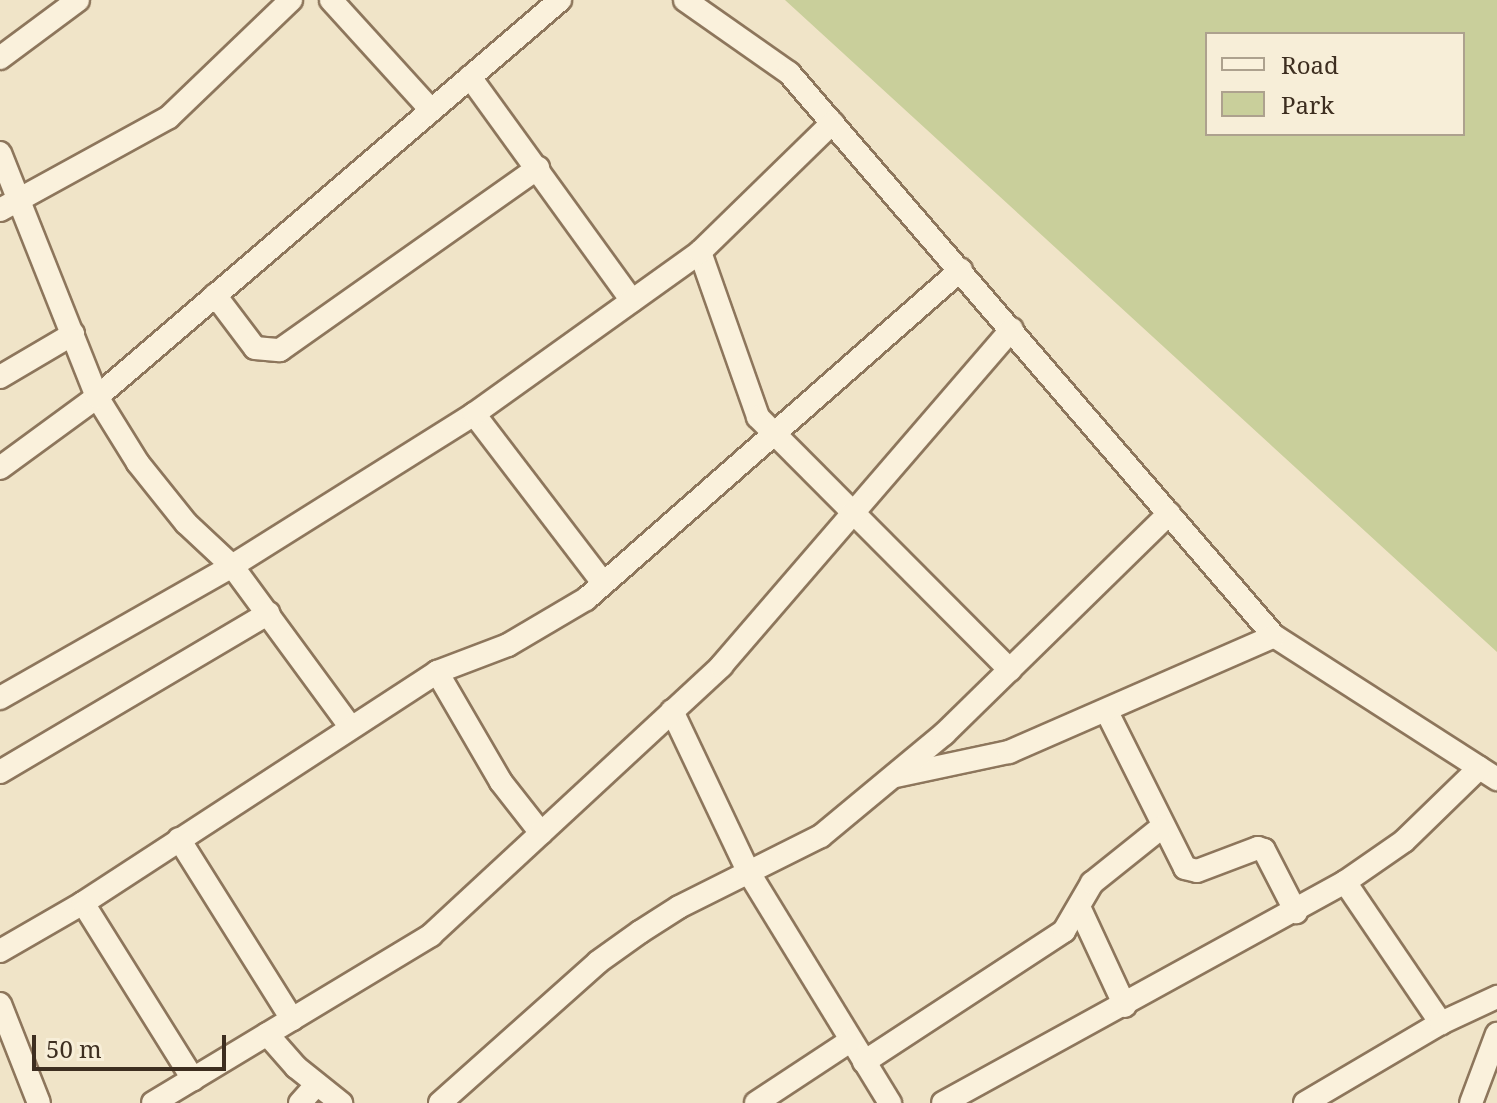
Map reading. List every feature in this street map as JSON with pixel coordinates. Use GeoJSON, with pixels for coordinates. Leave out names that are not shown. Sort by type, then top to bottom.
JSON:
{"type":"FeatureCollection","features":[{"type":"Feature","properties":{"kind":"street"},"geometry":{"type":"LineString","coordinates":[[0,58],[78,0]]}},
{"type":"Feature","properties":{"kind":"street"},"geometry":{"type":"LineString","coordinates":[[0,210],[169,117],[291,0]]}},
{"type":"Feature","properties":{"kind":"street"},"geometry":{"type":"LineString","coordinates":[[331,0],[431,110]]}},
{"type":"Feature","properties":{"kind":"street"},"geometry":{"type":"LineString","coordinates":[[0,468],[97,397],[560,0]]}},
{"type":"Feature","properties":{"kind":"street"},"geometry":{"type":"LineString","coordinates":[[685,0],[789,73],[1274,636],[1488,774],[1404,841],[1296,912],[1187,968],[1125,1006],[943,1103]]}},
{"type":"Feature","properties":{"kind":"street"},"geometry":{"type":"LineString","coordinates":[[470,77],[632,301]]}},
{"type":"Feature","properties":{"kind":"street"},"geometry":{"type":"LineString","coordinates":[[0,698],[232,566],[474,414],[700,252],[832,123]]}},
{"type":"Feature","properties":{"kind":"street"},"geometry":{"type":"LineString","coordinates":[[0,153],[97,397],[138,463],[186,523],[232,566],[349,725]]}},
{"type":"Feature","properties":{"kind":"street"},"geometry":{"type":"LineString","coordinates":[[215,295],[255,348],[280,350],[538,168]]}},
{"type":"Feature","properties":{"kind":"street"},"geometry":{"type":"LineString","coordinates":[[700,252],[749,398],[772,434],[1010,670]]}},
{"type":"Feature","properties":{"kind":"street"},"geometry":{"type":"LineString","coordinates":[[0,951],[83,903],[349,725],[437,672],[550,624],[603,583],[961,270]]}},
{"type":"Feature","properties":{"kind":"street"},"geometry":{"type":"LineString","coordinates":[[153,1103],[431,935],[721,666],[1012,329]]}},
{"type":"Feature","properties":{"kind":"street"},"geometry":{"type":"LineString","coordinates":[[0,377],[73,334]]}},
{"type":"Feature","properties":{"kind":"street"},"geometry":{"type":"LineString","coordinates":[[474,414],[603,583]]}},
{"type":"Feature","properties":{"kind":"street"},"geometry":{"type":"LineString","coordinates":[[450,1100],[598,962],[679,907],[821,836],[895,776],[1010,670],[1169,514]]}},
{"type":"Feature","properties":{"kind":"street"},"geometry":{"type":"LineString","coordinates":[[0,772],[269,613]]}},
{"type":"Feature","properties":{"kind":"street"},"geometry":{"type":"LineString","coordinates":[[895,776],[1009,752],[1107,712],[1274,636]]}},
{"type":"Feature","properties":{"kind":"street"},"geometry":{"type":"LineString","coordinates":[[437,672],[501,782],[541,833]]}},
{"type":"Feature","properties":{"kind":"street"},"geometry":{"type":"LineString","coordinates":[[672,711],[749,873],[890,1103]]}},
{"type":"Feature","properties":{"kind":"street"},"geometry":{"type":"LineString","coordinates":[[1107,712],[1162,827],[1190,871],[1264,850],[1296,912]]}},
{"type":"Feature","properties":{"kind":"street"},"geometry":{"type":"LineString","coordinates":[[864,1062],[1050,941],[1079,907],[1092,883],[1162,827]]}},
{"type":"Feature","properties":{"kind":"street"},"geometry":{"type":"LineString","coordinates":[[179,839],[292,1019]]}},
{"type":"Feature","properties":{"kind":"street"},"geometry":{"type":"LineString","coordinates":[[1345,882],[1441,1023]]}},
{"type":"Feature","properties":{"kind":"street"},"geometry":{"type":"LineString","coordinates":[[83,903],[193,1079]]}},
{"type":"Feature","properties":{"kind":"street"},"geometry":{"type":"LineString","coordinates":[[1079,907],[1125,1006]]}},
{"type":"Feature","properties":{"kind":"street"},"geometry":{"type":"LineString","coordinates":[[1305,1103],[1441,1023],[1497,997]]}},
{"type":"Feature","properties":{"kind":"street"},"geometry":{"type":"LineString","coordinates":[[0,1004],[39,1103]]}},
{"type":"Feature","properties":{"kind":"street"},"geometry":{"type":"LineString","coordinates":[[267,1034],[317,1084],[341,1103]]}},
{"type":"Feature","properties":{"kind":"street"},"geometry":{"type":"LineString","coordinates":[[1471,1103],[1497,1034]]}},
{"type":"Feature","properties":{"kind":"street"},"geometry":{"type":"LineString","coordinates":[[756,1103],[850,1041]]}},
{"type":"Feature","properties":{"kind":"street"},"geometry":{"type":"LineString","coordinates":[[300,1103],[317,1084]]}},
{"type":"Feature","properties":{"kind":"green space"},"geometry":{"type":"Polygon","coordinates":[[[785,0],[1497,0],[1497,652],[785,0]]]}}]}
